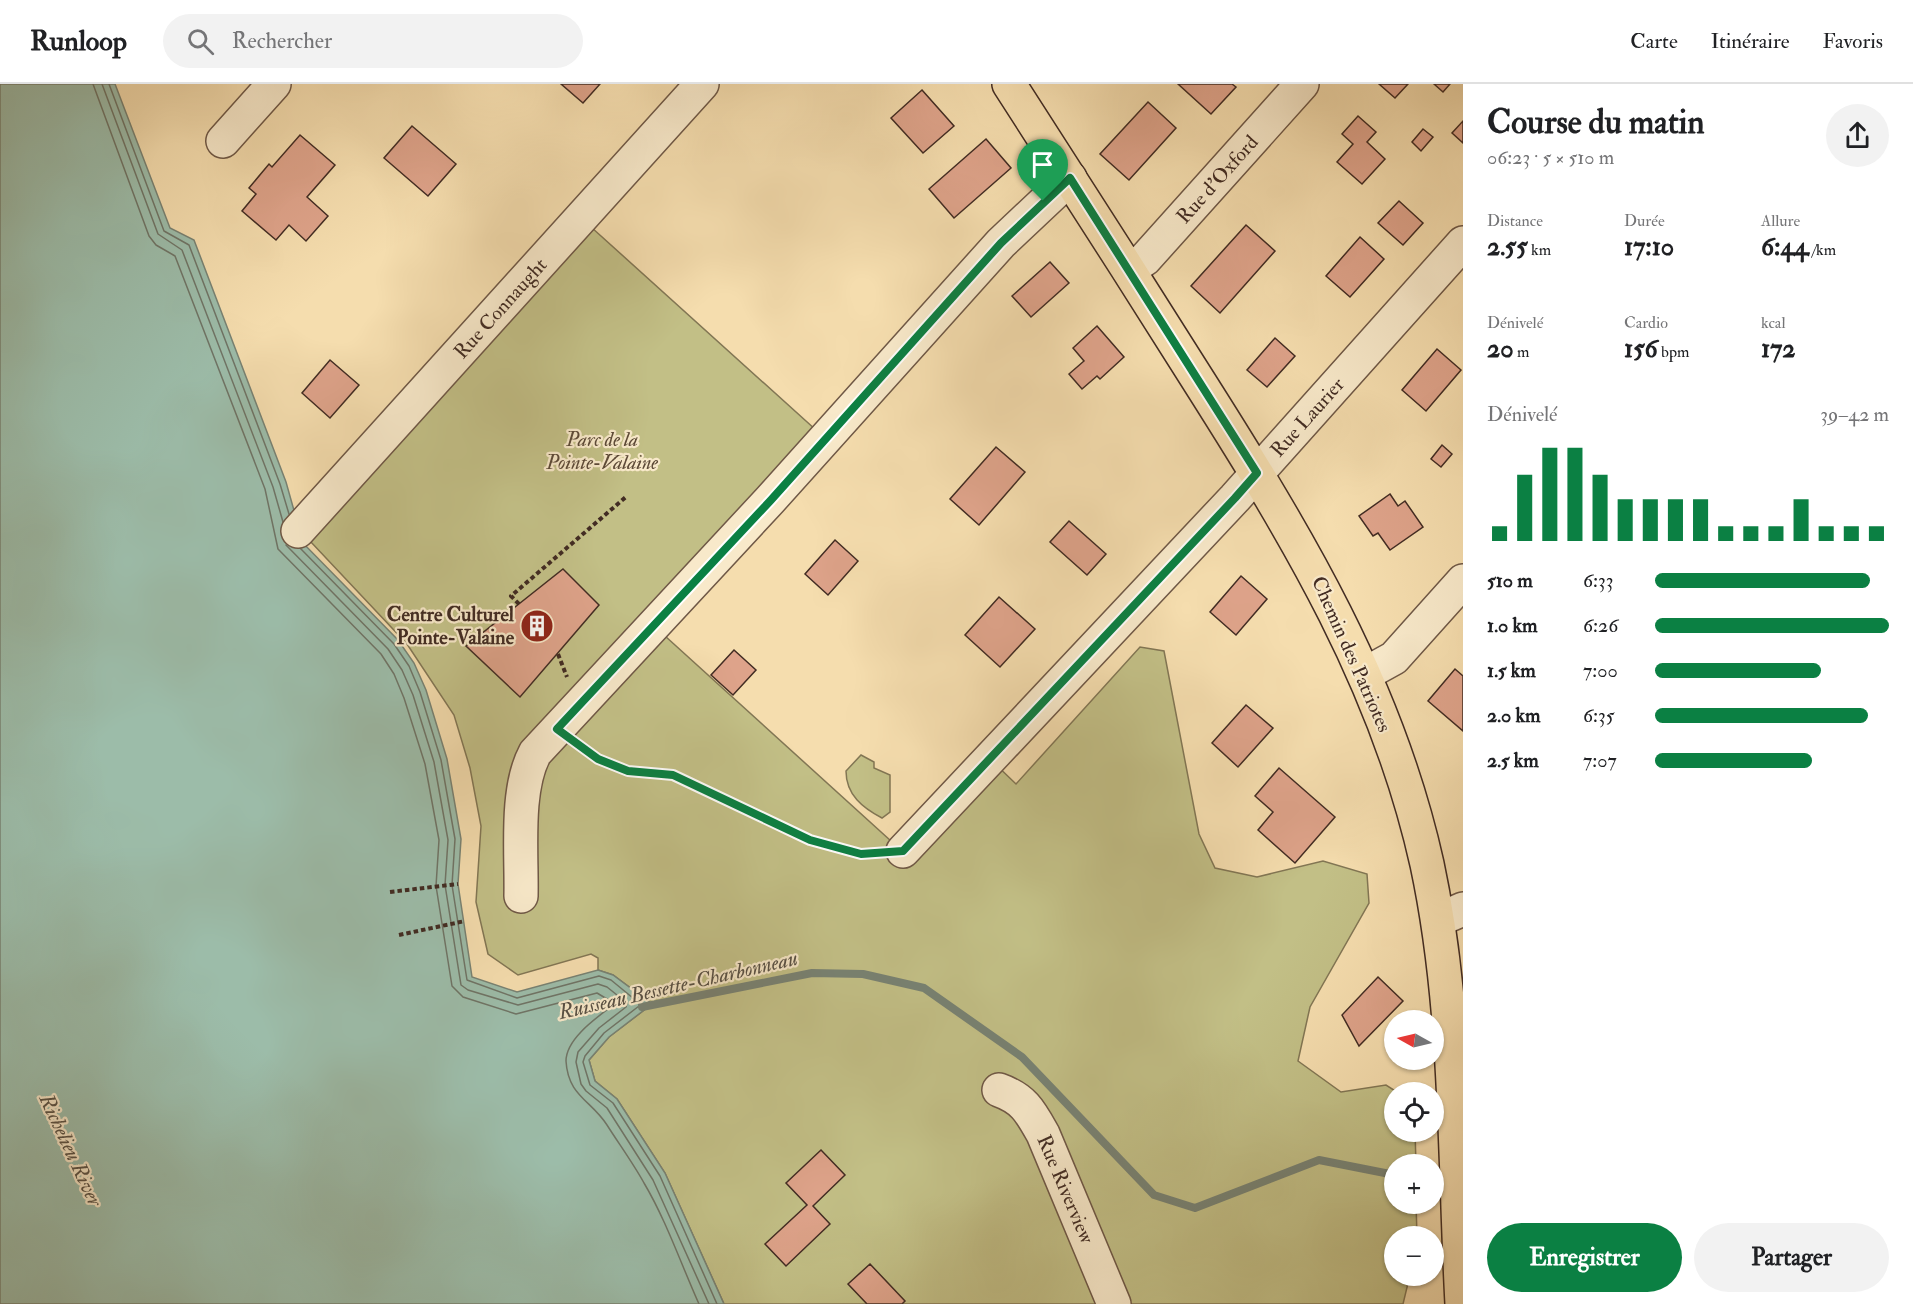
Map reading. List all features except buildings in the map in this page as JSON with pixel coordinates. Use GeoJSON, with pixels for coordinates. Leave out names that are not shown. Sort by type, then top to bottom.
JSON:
{"type":"FeatureCollection","features":[{"type":"Feature","properties":{"kind":"main road","name":"Chemin des Patriotes"},"geometry":{"type":"LineString","coordinates":[[1009,84],[1257,473],[1327,593],[1365,674],[1395,751],[1411,805],[1450,915],[1449,1013],[1462,1304]]}},
{"type":"Feature","properties":{"kind":"street"},"geometry":{"type":"LineString","coordinates":[[223,141],[274,84]]}},
{"type":"Feature","properties":{"kind":"street","name":"Rue Connaught"},"geometry":{"type":"LineString","coordinates":[[298,531],[702,84]]}},
{"type":"Feature","properties":{"kind":"street","name":"Rue d'Oxford"},"geometry":{"type":"LineString","coordinates":[[1129,270],[1145,259],[1302,84]]}},
{"type":"Feature","properties":{"kind":"street"},"geometry":{"type":"LineString","coordinates":[[521,896],[524,789],[527,767],[535,753],[1001,243],[1070,178]]}},
{"type":"Feature","properties":{"kind":"street","name":"Rue Laurier"},"geometry":{"type":"LineString","coordinates":[[903,851],[1257,473],[1463,243]]}},
{"type":"Feature","properties":{"kind":"street"},"geometry":{"type":"LineString","coordinates":[[1365,674],[1394,658],[1463,581]]}},
{"type":"Feature","properties":{"kind":"street","name":"Rue Riverview"},"geometry":{"type":"LineString","coordinates":[[999,1090],[1017,1096],[1030,1111],[1043,1134],[1114,1304]]}},
{"type":"Feature","properties":{"kind":"path"},"geometry":{"type":"LineString","coordinates":[[519,604],[511,596],[627,496]]}},
{"type":"Feature","properties":{"kind":"path"},"geometry":{"type":"LineString","coordinates":[[557,729],[598,759],[628,771],[673,775],[810,840],[861,854],[903,851]]}},
{"type":"Feature","properties":{"kind":"path"},"geometry":{"type":"LineString","coordinates":[[390,892],[458,884]]}},
{"type":"Feature","properties":{"kind":"path"},"geometry":{"type":"LineString","coordinates":[[399,935],[465,921]]}},
{"type":"Feature","properties":{"kind":"green space","name":"Parc de la Pointe-Valaine"},"geometry":{"type":"Polygon","coordinates":[[[591,227],[827,440],[654,626],[902,851],[989,758],[1016,784],[1140,647],[1164,651],[1199,834],[1215,868],[1257,877],[1323,861],[1367,874],[1369,903],[1310,1007],[1298,1061],[1341,1092],[1384,1085],[1384,1142],[1415,1142],[1416,1154],[1384,1154],[1384,1214],[1416,1214],[1417,1226],[1384,1226],[1384,1286],[1407,1286],[1403,1304],[724,1304],[665,1173],[617,1099],[595,1081],[589,1060],[609,1037],[652,1004],[613,975],[598,970],[598,958],[591,954],[518,975],[488,954],[476,902],[481,826],[470,768],[454,715],[407,644],[310,541],[591,227]]]}},
{"type":"Feature","properties":{"kind":"green space"},"geometry":{"type":"Polygon","coordinates":[[[861,755],[874,762],[874,768],[890,775],[890,812],[882,818],[862,805],[849,787],[846,771],[861,755]]]}},
{"type":"Feature","properties":{"kind":"water","name":"Richelieu River"},"geometry":{"type":"Polygon","coordinates":[[[0,84],[115,84],[170,228],[194,240],[286,482],[295,514],[298,538],[398,640],[414,663],[426,690],[447,759],[461,839],[458,884],[472,977],[517,992],[598,970],[613,975],[652,1004],[609,1037],[589,1060],[595,1081],[617,1099],[665,1173],[724,1304],[0,1304],[0,84]]]}},
{"type":"Feature","properties":{"kind":"waterway","name":"Ruisseau Bessette-Charbonneau"},"geometry":{"type":"LineString","coordinates":[[642,1007],[812,973],[863,974],[924,988],[1022,1057],[1154,1195],[1195,1208],[1319,1160],[1384,1173]]}},
{"type":"Feature","properties":{"kind":"waterway","name":"Ruisseau Bessette-Charbonneau"},"geometry":{"type":"LineString","coordinates":[[1444,1184],[1450,1185]]}},
{"type":"Feature","properties":{"kind":"place","name":"Centre Culturel Pointe-Valaine"},"geometry":{"type":"Point","coordinates":[537,626]}},
{"type":"Feature","properties":{"kind":"route"},"geometry":{"type":"LineString","coordinates":[[1070,178],[1257,473],[1235,498],[903,851],[861,854],[810,840],[673,775],[628,771],[598,759],[557,729],[771,500],[1001,243],[1043,201],[1070,178]]}}]}
